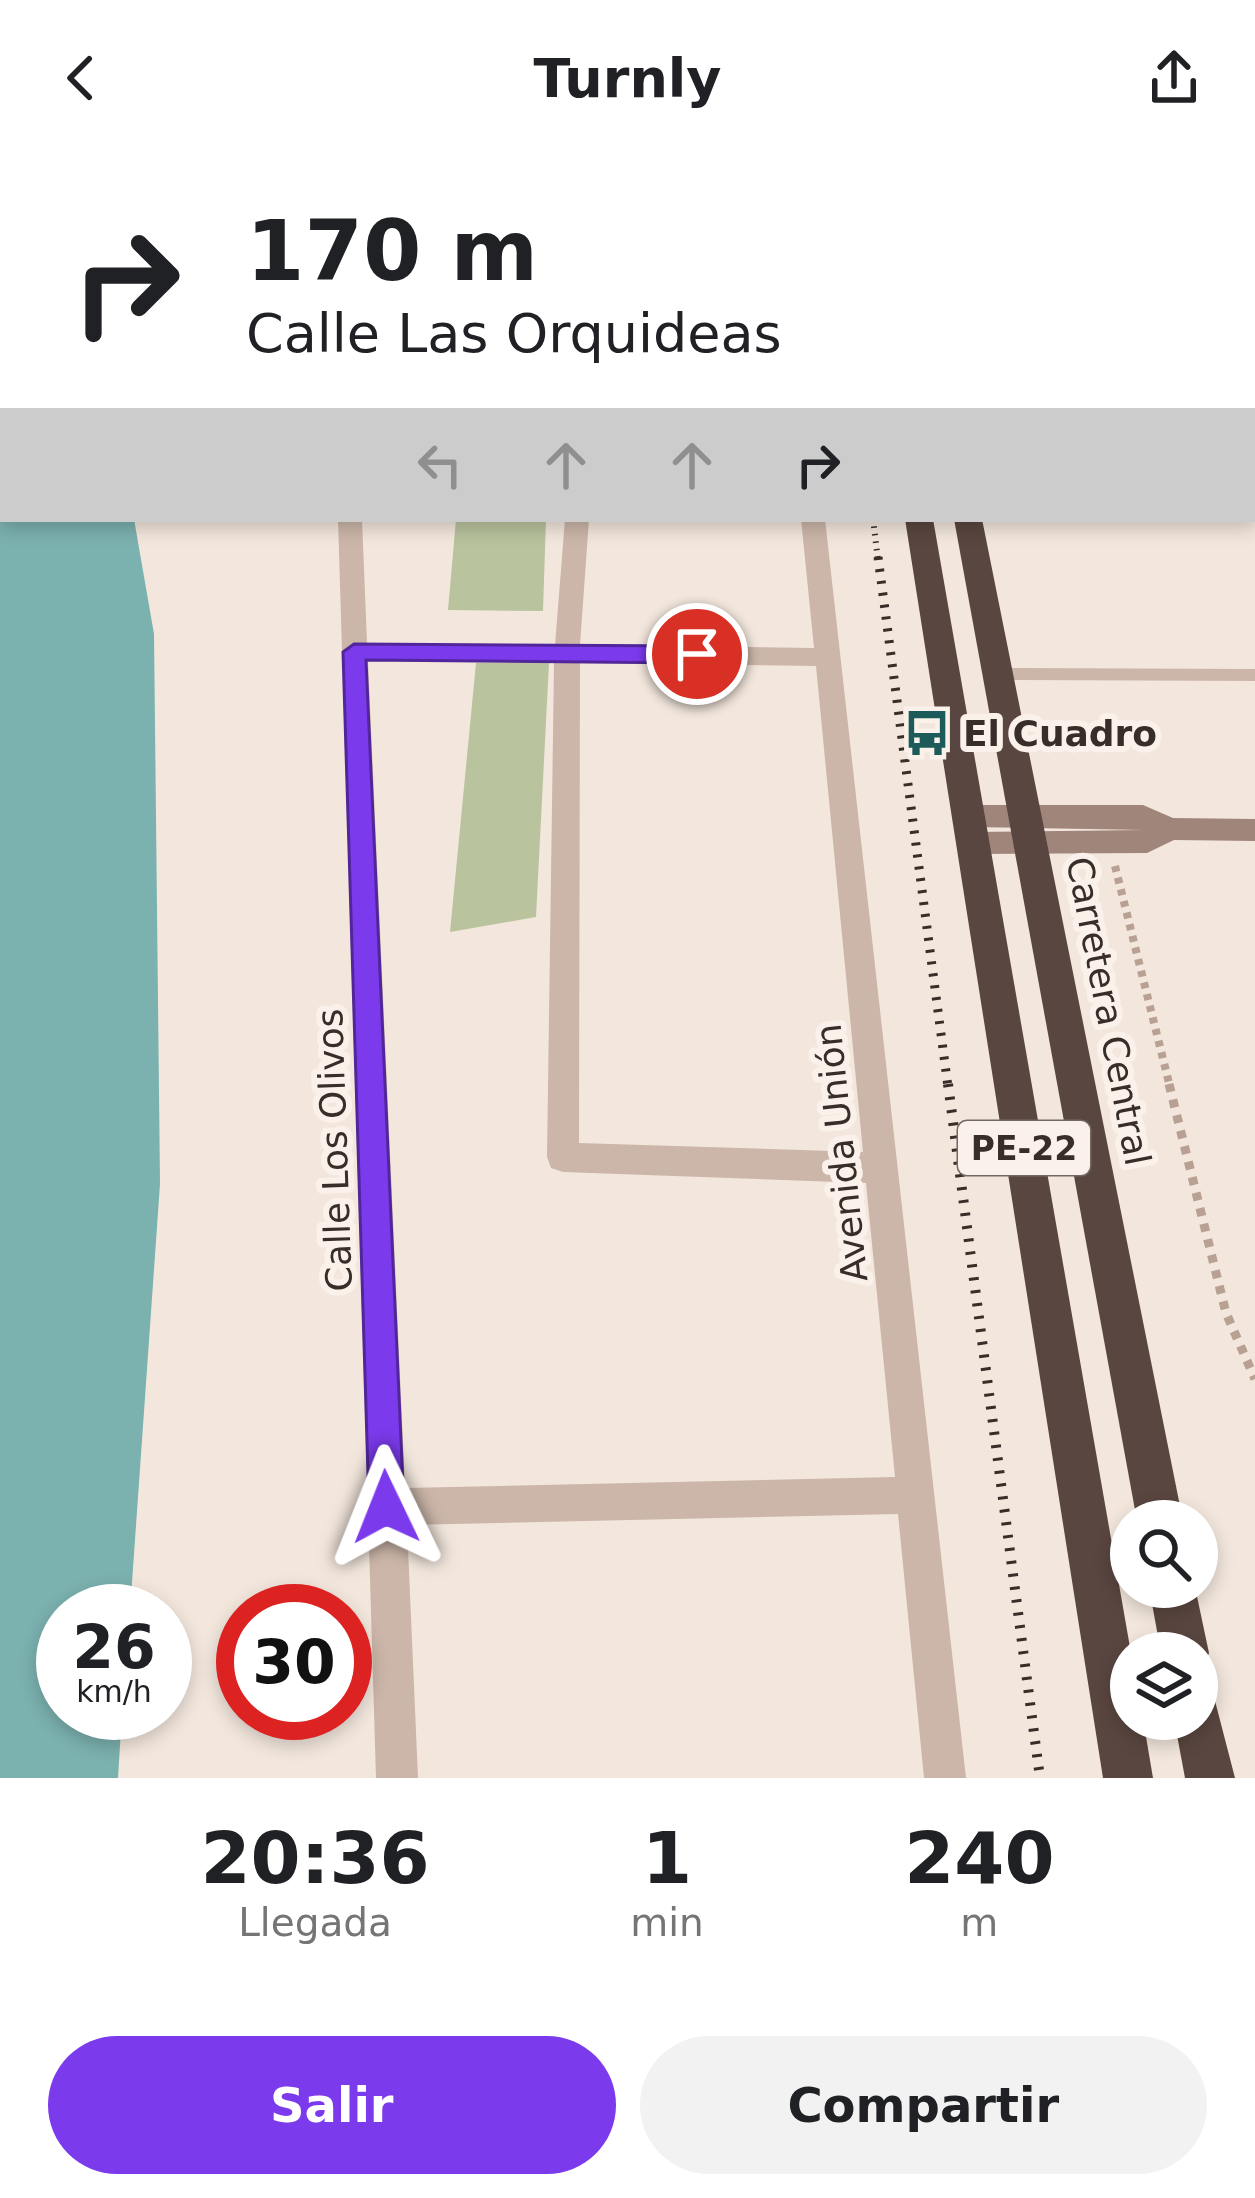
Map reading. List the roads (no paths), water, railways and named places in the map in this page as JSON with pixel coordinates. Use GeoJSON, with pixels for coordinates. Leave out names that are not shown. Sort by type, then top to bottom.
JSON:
{"type":"FeatureCollection","features":[{"type":"Feature","properties":{"kind":"highway","name":"PE-22"},"geometry":{"type":"LineString","coordinates":[[920,522],[1128,1778]]}},
{"type":"Feature","properties":{"kind":"highway","name":"Carretera Central"},"geometry":{"type":"LineString","coordinates":[[969,522],[1156,1500]]}},
{"type":"Feature","properties":{"kind":"highway"},"geometry":{"type":"LineString","coordinates":[[1202,1740],[1210,1778]]}},
{"type":"Feature","properties":{"kind":"street","name":"Calle Los Olivos"},"geometry":{"type":"LineString","coordinates":[[350,522],[397,1778]]}},
{"type":"Feature","properties":{"kind":"street"},"geometry":{"type":"LineString","coordinates":[[577,522],[567,652],[563,1157],[881,1168]]}},
{"type":"Feature","properties":{"kind":"street","name":"Avenida Unión"},"geometry":{"type":"LineString","coordinates":[[813,522],[945,1778]]}},
{"type":"Feature","properties":{"kind":"street"},"geometry":{"type":"LineString","coordinates":[[354,652],[827,656]]}},
{"type":"Feature","properties":{"kind":"street"},"geometry":{"type":"LineString","coordinates":[[971,829],[1026,829],[1143,816],[1170,829],[1255,830]]}},
{"type":"Feature","properties":{"kind":"street"},"geometry":{"type":"LineString","coordinates":[[1026,829],[1109,844],[1147,842],[1170,829]]}},
{"type":"Feature","properties":{"kind":"street"},"geometry":{"type":"LineString","coordinates":[[386,1507],[916,1496]]}},
{"type":"Feature","properties":{"kind":"lane"},"geometry":{"type":"LineString","coordinates":[[998,674],[1255,675]]}},
{"type":"Feature","properties":{"kind":"water"},"geometry":{"type":"Polygon","coordinates":[[[0,522],[135,522],[154,634],[160,1184],[132,1584],[36,1584],[36,1740],[120,1740],[118,1778],[0,1778],[0,522]]]}},
{"type":"Feature","properties":{"kind":"railway"},"geometry":{"type":"LineString","coordinates":[[873,522],[878,560]]}},
{"type":"Feature","properties":{"kind":"railway"},"geometry":{"type":"LineString","coordinates":[[878,557],[948,1087]]}},
{"type":"Feature","properties":{"kind":"railway"},"geometry":{"type":"LineString","coordinates":[[948,1084],[1040,1778]]}},
{"type":"Feature","properties":{"kind":"place","name":"El Cuadro"},"geometry":{"type":"Point","coordinates":[927,733]}}]}
